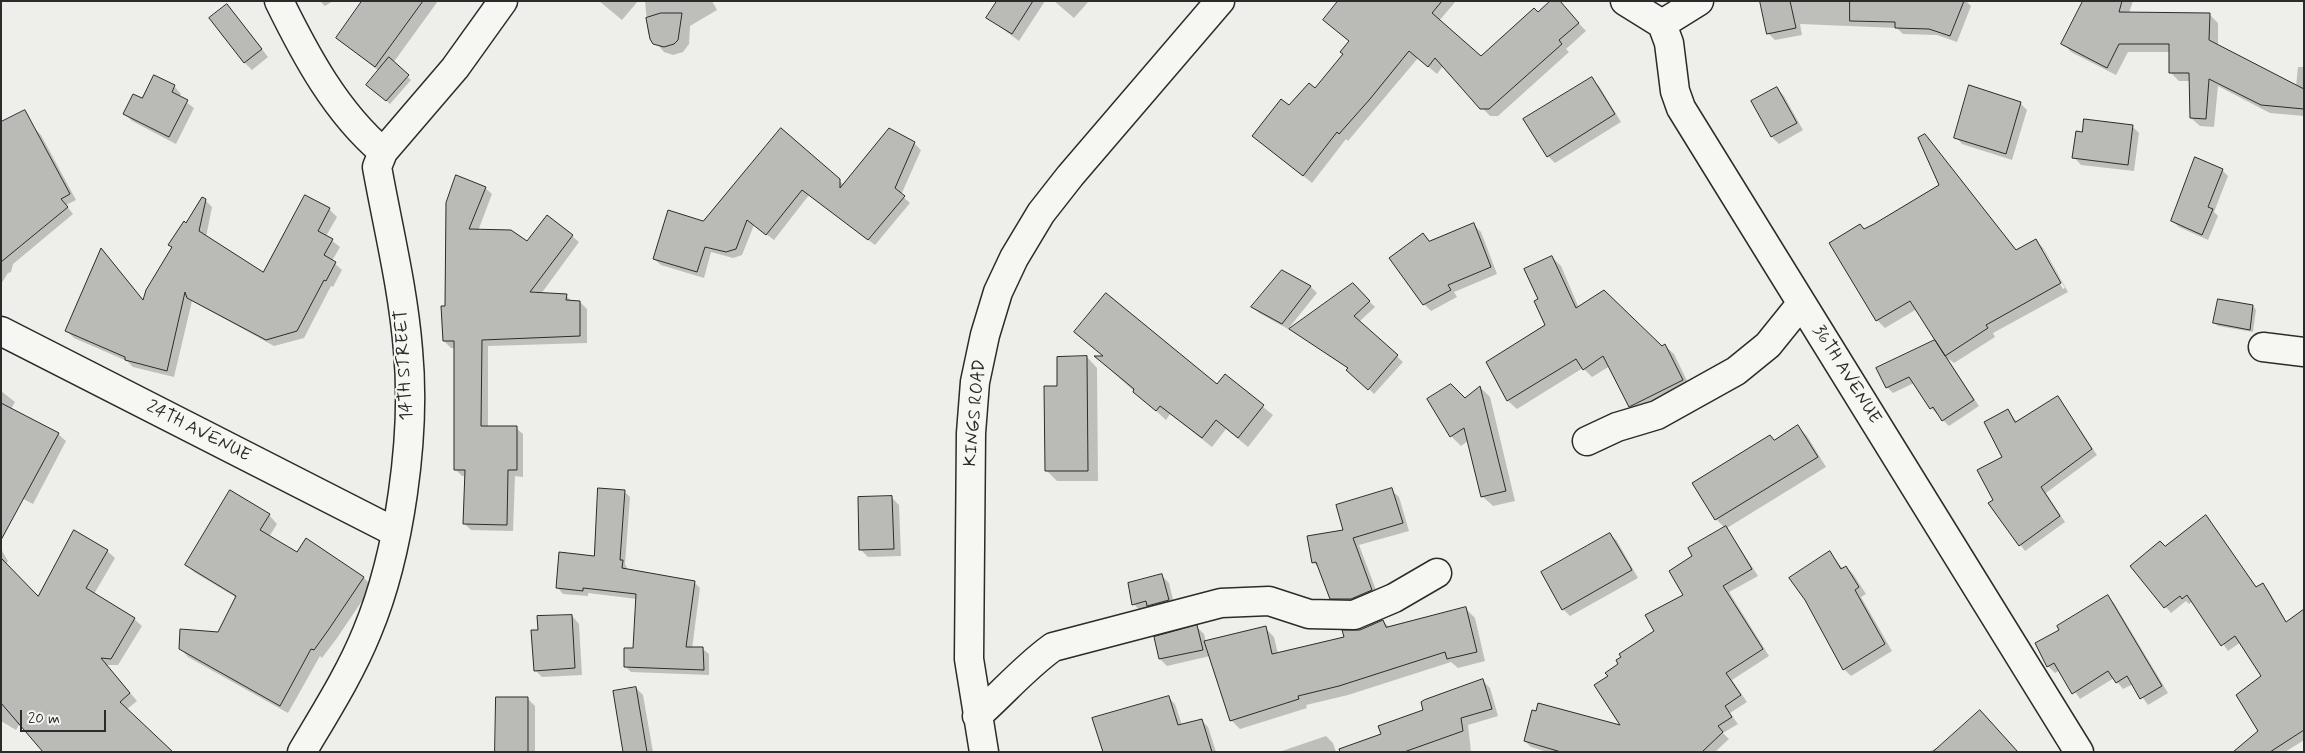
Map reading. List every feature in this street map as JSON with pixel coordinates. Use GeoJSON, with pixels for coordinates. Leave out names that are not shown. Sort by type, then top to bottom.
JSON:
{"type":"FeatureCollection","features":[{"type":"Feature","properties":{"kind":"street"},"geometry":{"type":"LineString","coordinates":[[279,1],[306,57],[334,97],[371,142],[383,152],[455,68],[503,1]]}},
{"type":"Feature","properties":{"kind":"street","name":"KINGS ROAD"},"geometry":{"type":"LineString","coordinates":[[984,752],[969,659],[971,433],[975,382],[985,335],[998,292],[1014,258],[1041,213],[1070,176],[1220,1]]}},
{"type":"Feature","properties":{"kind":"street"},"geometry":{"type":"LineString","coordinates":[[1625,1],[1662,24],[1699,1]]}},
{"type":"Feature","properties":{"kind":"street","name":"36TH AVENUE"},"geometry":{"type":"LineString","coordinates":[[1662,24],[1669,43],[1675,91],[1681,108],[2079,752]]}},
{"type":"Feature","properties":{"kind":"street","name":"14TH STREET"},"geometry":{"type":"LineString","coordinates":[[302,752],[338,691],[367,633],[385,583],[405,479],[409,426],[408,352],[396,260],[377,167],[383,152]]}},
{"type":"Feature","properties":{"kind":"street"},"geometry":{"type":"LineString","coordinates":[[1587,440],[1617,427],[1657,415],[1736,371],[1768,345],[1801,304]]}},
{"type":"Feature","properties":{"kind":"street","name":"24TH AVENUE"},"geometry":{"type":"LineString","coordinates":[[1,331],[395,532]]}},
{"type":"Feature","properties":{"kind":"street"},"geometry":{"type":"LineString","coordinates":[[2263,348],[2304,352]]}},
{"type":"Feature","properties":{"kind":"street"},"geometry":{"type":"LineString","coordinates":[[977,716],[1008,688],[1032,661],[1052,647],[1221,602],[1269,600],[1309,614],[1354,615],[1394,598],[1437,573]]}},
{"type":"Feature","properties":{"kind":"building"},"geometry":{"type":"Polygon","coordinates":[[[362,1],[423,1],[375,67],[336,38],[362,1]]]}},
{"type":"Feature","properties":{"kind":"building"},"geometry":{"type":"Polygon","coordinates":[[[997,1],[1033,1],[1012,34],[986,18],[997,1]]]}},
{"type":"Feature","properties":{"kind":"building"},"geometry":{"type":"Polygon","coordinates":[[[1338,1],[1442,1],[1432,13],[1481,56],[1534,8],[1538,12],[1550,1],[1560,1],[1579,23],[1559,40],[1562,44],[1489,109],[1480,109],[1435,58],[1428,67],[1409,51],[1339,134],[1337,132],[1303,176],[1252,136],[1281,99],[1289,105],[1309,83],[1315,88],[1343,54],[1340,52],[1349,41],[1323,20],[1338,1]]]}},
{"type":"Feature","properties":{"kind":"building"},"geometry":{"type":"Polygon","coordinates":[[[1760,1],[1790,1],[1796,28],[1767,34],[1760,1]]]}},
{"type":"Feature","properties":{"kind":"building"},"geometry":{"type":"Polygon","coordinates":[[[1850,1],[1964,1],[1950,36],[1929,29],[1895,28],[1895,22],[1850,21],[1850,1]]]}},
{"type":"Feature","properties":{"kind":"building"},"geometry":{"type":"Polygon","coordinates":[[[2083,1],[2122,1],[2119,12],[2210,13],[2209,40],[2304,89],[2304,109],[2261,105],[2209,79],[2206,119],[2190,118],[2189,73],[2169,73],[2169,44],[2119,44],[2107,68],[2061,44],[2083,1]]]}},
{"type":"Feature","properties":{"kind":"building"},"geometry":{"type":"Polygon","coordinates":[[[227,4],[262,49],[244,63],[209,18],[227,4]]]}},
{"type":"Feature","properties":{"kind":"building"},"geometry":{"type":"Polygon","coordinates":[[[661,13],[682,13],[678,40],[674,44],[664,47],[653,44],[650,39],[646,18],[661,13]]]}},
{"type":"Feature","properties":{"kind":"building"},"geometry":{"type":"Polygon","coordinates":[[[389,57],[409,75],[386,101],[366,85],[389,57]]]}},
{"type":"Feature","properties":{"kind":"building"},"geometry":{"type":"Polygon","coordinates":[[[154,75],[175,85],[172,92],[188,100],[169,137],[123,114],[133,94],[142,98],[154,75]]]}},
{"type":"Feature","properties":{"kind":"building"},"geometry":{"type":"Polygon","coordinates":[[[1592,77],[1615,114],[1547,157],[1523,119],[1592,77]]]}},
{"type":"Feature","properties":{"kind":"building"},"geometry":{"type":"Polygon","coordinates":[[[1969,85],[2021,102],[2006,154],[1954,138],[1969,85]]]}},
{"type":"Feature","properties":{"kind":"building"},"geometry":{"type":"Polygon","coordinates":[[[1777,87],[1797,123],[1771,137],[1751,101],[1777,87]]]}},
{"type":"Feature","properties":{"kind":"building"},"geometry":{"type":"Polygon","coordinates":[[[25,110],[70,194],[61,199],[68,207],[1,262],[1,122],[25,110]]]}},
{"type":"Feature","properties":{"kind":"building"},"geometry":{"type":"Polygon","coordinates":[[[2084,119],[2133,125],[2128,165],[2072,158],[2076,131],[2082,132],[2084,119]]]}},
{"type":"Feature","properties":{"kind":"building"},"geometry":{"type":"Polygon","coordinates":[[[781,128],[840,179],[840,188],[889,128],[915,142],[895,188],[905,196],[868,240],[802,190],[766,235],[747,220],[736,249],[726,252],[705,247],[697,272],[653,259],[668,210],[703,221],[781,128]]]}},
{"type":"Feature","properties":{"kind":"building"},"geometry":{"type":"Polygon","coordinates":[[[1925,134],[2016,250],[2036,239],[2061,283],[1986,325],[1988,328],[1945,356],[1910,301],[1876,321],[1829,243],[1860,224],[1864,229],[1874,224],[1939,185],[1918,138],[1925,134]]]}},
{"type":"Feature","properties":{"kind":"building"},"geometry":{"type":"Polygon","coordinates":[[[2195,157],[2223,169],[2208,207],[2213,209],[2202,235],[2171,221],[2195,157]]]}},
{"type":"Feature","properties":{"kind":"building"},"geometry":{"type":"Polygon","coordinates":[[[456,175],[486,187],[469,229],[511,230],[527,241],[547,215],[573,235],[530,292],[567,294],[566,300],[580,301],[580,336],[482,340],[481,426],[517,426],[517,470],[508,470],[507,525],[463,524],[465,470],[454,470],[454,341],[443,341],[441,306],[445,306],[446,203],[456,175]]]}},
{"type":"Feature","properties":{"kind":"building"},"geometry":{"type":"Polygon","coordinates":[[[305,195],[330,208],[318,231],[333,239],[324,255],[336,262],[326,281],[324,280],[297,331],[266,340],[187,298],[185,292],[167,371],[125,360],[125,357],[65,331],[101,248],[143,300],[146,290],[172,247],[168,245],[184,221],[186,223],[202,197],[206,199],[199,231],[263,272],[305,195]]]}},
{"type":"Feature","properties":{"kind":"building"},"geometry":{"type":"Polygon","coordinates":[[[1474,223],[1491,267],[1448,285],[1451,290],[1423,305],[1389,258],[1423,233],[1429,241],[1474,223]]]}},
{"type":"Feature","properties":{"kind":"building"},"geometry":{"type":"Polygon","coordinates":[[[1552,256],[1576,308],[1604,290],[1662,346],[1665,344],[1683,380],[1629,407],[1603,356],[1583,370],[1576,359],[1507,401],[1486,362],[1545,325],[1534,301],[1538,299],[1524,269],[1552,256]]]}},
{"type":"Feature","properties":{"kind":"building"},"geometry":{"type":"Polygon","coordinates":[[[1282,270],[1311,286],[1282,324],[1251,307],[1282,270]]]}},
{"type":"Feature","properties":{"kind":"building"},"geometry":{"type":"Polygon","coordinates":[[[1353,283],[1370,301],[1354,316],[1398,355],[1368,390],[1346,370],[1348,368],[1289,329],[1353,283]]]}},
{"type":"Feature","properties":{"kind":"building"},"geometry":{"type":"Polygon","coordinates":[[[1106,293],[1217,384],[1225,374],[1264,405],[1238,438],[1216,420],[1202,438],[1160,406],[1156,411],[1133,392],[1134,389],[1094,356],[1103,356],[1074,332],[1106,293]]]}},
{"type":"Feature","properties":{"kind":"building"},"geometry":{"type":"Polygon","coordinates":[[[2218,299],[2253,305],[2250,330],[2213,323],[2218,299]]]}},
{"type":"Feature","properties":{"kind":"building"},"geometry":{"type":"Polygon","coordinates":[[[1935,340],[1974,400],[1942,421],[1933,407],[1930,409],[1909,377],[1886,388],[1876,368],[1935,340]]]}},
{"type":"Feature","properties":{"kind":"building"},"geometry":{"type":"Polygon","coordinates":[[[1087,356],[1088,471],[1045,471],[1044,386],[1057,386],[1057,357],[1087,356]]]}},
{"type":"Feature","properties":{"kind":"building"},"geometry":{"type":"Polygon","coordinates":[[[1451,384],[1465,398],[1480,386],[1506,491],[1481,497],[1464,428],[1450,437],[1427,399],[1451,384]]]}},
{"type":"Feature","properties":{"kind":"building"},"geometry":{"type":"Polygon","coordinates":[[[2058,396],[2092,449],[2041,487],[2060,516],[2019,546],[1988,503],[1993,500],[1977,470],[2002,457],[1984,422],[2008,409],[2015,422],[2058,396]]]}},
{"type":"Feature","properties":{"kind":"building"},"geometry":{"type":"Polygon","coordinates":[[[1,403],[59,433],[1,540],[1,403]]]}},
{"type":"Feature","properties":{"kind":"building"},"geometry":{"type":"Polygon","coordinates":[[[1798,425],[1818,457],[1715,520],[1692,483],[1770,435],[1774,440],[1798,425]]]}},
{"type":"Feature","properties":{"kind":"building"},"geometry":{"type":"Polygon","coordinates":[[[598,488],[625,490],[620,560],[623,560],[622,568],[695,581],[686,647],[703,647],[704,670],[624,667],[624,648],[633,648],[636,594],[583,588],[583,591],[556,588],[559,552],[594,556],[598,488]]]}},
{"type":"Feature","properties":{"kind":"building"},"geometry":{"type":"Polygon","coordinates":[[[1392,488],[1403,523],[1353,538],[1372,590],[1351,599],[1330,599],[1316,562],[1312,563],[1307,536],[1343,530],[1336,505],[1392,488]]]}},
{"type":"Feature","properties":{"kind":"building"},"geometry":{"type":"Polygon","coordinates":[[[230,490],[270,514],[260,530],[297,552],[306,538],[364,577],[314,650],[311,649],[280,706],[179,649],[180,629],[218,632],[236,596],[185,565],[230,490]]]}},
{"type":"Feature","properties":{"kind":"building"},"geometry":{"type":"Polygon","coordinates":[[[892,496],[894,549],[859,550],[858,497],[892,496]]]}},
{"type":"Feature","properties":{"kind":"building"},"geometry":{"type":"Polygon","coordinates":[[[2206,515],[2256,587],[2263,583],[2286,622],[2304,609],[2304,730],[2270,752],[2233,752],[2258,731],[2236,695],[2261,676],[2235,636],[2221,646],[2187,595],[2182,599],[2180,596],[2164,608],[2130,566],[2160,541],[2165,546],[2206,515]]]}},
{"type":"Feature","properties":{"kind":"building"},"geometry":{"type":"Polygon","coordinates":[[[1726,526],[1752,569],[1723,586],[1763,649],[1726,673],[1741,695],[1725,706],[1732,717],[1718,726],[1723,732],[1702,752],[1561,752],[1524,741],[1532,710],[1536,711],[1538,703],[1620,725],[1594,685],[1608,676],[1605,673],[1618,664],[1616,660],[1621,657],[1619,654],[1654,631],[1645,615],[1683,595],[1669,571],[1692,556],[1688,548],[1726,526]]]}},
{"type":"Feature","properties":{"kind":"building"},"geometry":{"type":"Polygon","coordinates":[[[74,530],[108,550],[86,588],[135,618],[111,659],[101,658],[130,693],[120,702],[173,752],[43,752],[1,703],[1,558],[38,596],[74,530]]]}},
{"type":"Feature","properties":{"kind":"building"},"geometry":{"type":"Polygon","coordinates":[[[1610,533],[1632,570],[1562,610],[1541,572],[1610,533]]]}},
{"type":"Feature","properties":{"kind":"building"},"geometry":{"type":"Polygon","coordinates":[[[1830,551],[1841,569],[1846,566],[1859,587],[1855,590],[1885,644],[1843,670],[1805,600],[1789,578],[1830,551]]]}},
{"type":"Feature","properties":{"kind":"building"},"geometry":{"type":"Polygon","coordinates":[[[1162,574],[1169,600],[1147,606],[1146,601],[1132,605],[1128,583],[1162,574]]]}},
{"type":"Feature","properties":{"kind":"building"},"geometry":{"type":"Polygon","coordinates":[[[2108,595],[2162,686],[2140,699],[2127,676],[2116,683],[2108,671],[2072,694],[2054,663],[2047,667],[2035,643],[2059,630],[2057,626],[2108,595]]]}},
{"type":"Feature","properties":{"kind":"building"},"geometry":{"type":"Polygon","coordinates":[[[1466,607],[1477,652],[1447,659],[1445,652],[1339,686],[1298,696],[1299,699],[1230,721],[1204,641],[1266,626],[1272,654],[1344,637],[1342,630],[1360,630],[1383,620],[1386,627],[1466,607]]]}},
{"type":"Feature","properties":{"kind":"building"},"geometry":{"type":"Polygon","coordinates":[[[572,615],[575,668],[534,671],[531,630],[538,630],[537,616],[572,615]]]}},
{"type":"Feature","properties":{"kind":"building"},"geometry":{"type":"Polygon","coordinates":[[[1197,625],[1203,650],[1159,659],[1154,637],[1197,625]]]}},
{"type":"Feature","properties":{"kind":"building"},"geometry":{"type":"Polygon","coordinates":[[[1483,679],[1492,709],[1461,718],[1463,731],[1404,752],[1340,752],[1339,749],[1381,734],[1378,726],[1423,710],[1421,702],[1424,700],[1483,679]]]}},
{"type":"Feature","properties":{"kind":"building"},"geometry":{"type":"Polygon","coordinates":[[[636,687],[647,752],[623,752],[613,691],[636,687]]]}},
{"type":"Feature","properties":{"kind":"building"},"geometry":{"type":"Polygon","coordinates":[[[1169,696],[1178,725],[1202,719],[1212,752],[1103,752],[1092,718],[1169,696]]]}},
{"type":"Feature","properties":{"kind":"building"},"geometry":{"type":"Polygon","coordinates":[[[496,697],[528,697],[528,752],[495,752],[496,697]]]}},
{"type":"Feature","properties":{"kind":"building"},"geometry":{"type":"Polygon","coordinates":[[[1980,710],[2018,752],[1933,752],[1980,710]]]}}]}
